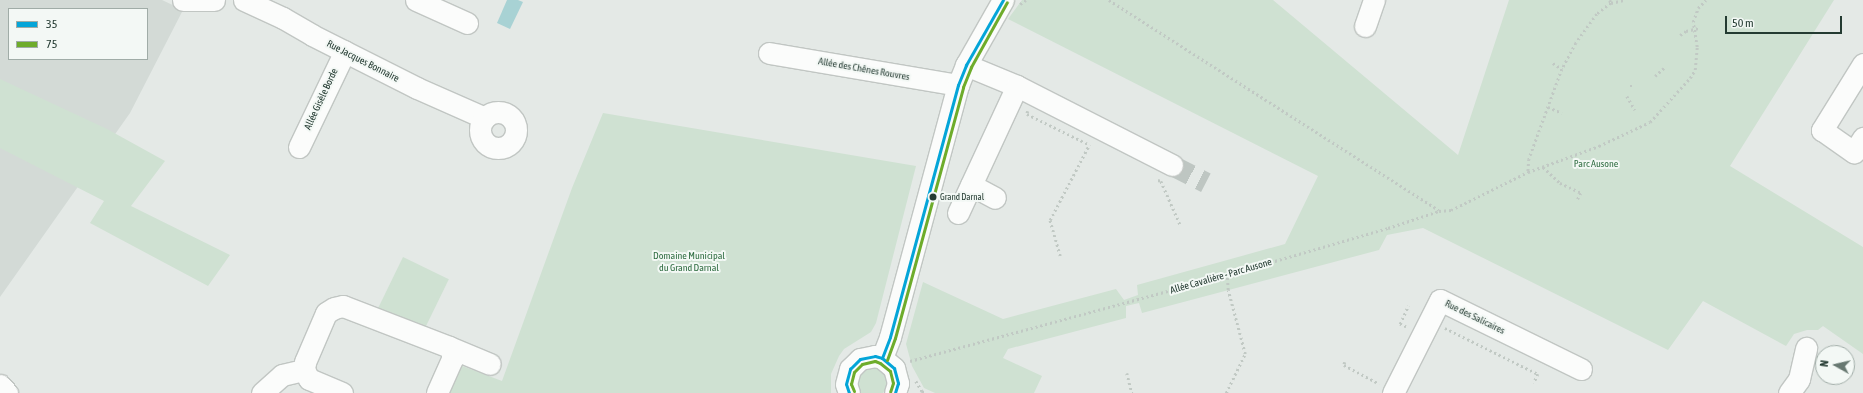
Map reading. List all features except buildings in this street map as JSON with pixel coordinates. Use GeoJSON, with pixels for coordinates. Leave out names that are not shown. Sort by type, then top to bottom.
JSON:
{"type":"FeatureCollection","features":[{"type":"Feature","properties":{"kind":"street"},"geometry":{"type":"LineString","coordinates":[[183,0],[214,0]]}},
{"type":"Feature","properties":{"kind":"street","name":"Rue Jacques Bonnaire"},"geometry":{"type":"LineString","coordinates":[[244,0],[283,18],[312,36],[345,51],[417,88],[485,118]]}},
{"type":"Feature","properties":{"kind":"street"},"geometry":{"type":"LineString","coordinates":[[416,0],[467,23]]}},
{"type":"Feature","properties":{"kind":"street"},"geometry":{"type":"LineString","coordinates":[[882,358],[890,337],[958,85],[966,65],[1003,0]]}},
{"type":"Feature","properties":{"kind":"street"},"geometry":{"type":"LineString","coordinates":[[1365,26],[1374,0]]}},
{"type":"Feature","properties":{"kind":"street","name":"Allée Gisèle Borde"},"geometry":{"type":"LineString","coordinates":[[299,147],[345,51]]}},
{"type":"Feature","properties":{"kind":"street","name":"Allée des Chênes Rouvres"},"geometry":{"type":"LineString","coordinates":[[770,53],[958,85]]}},
{"type":"Feature","properties":{"kind":"street"},"geometry":{"type":"LineString","coordinates":[[1863,64],[1822,130],[1854,152],[1863,138]]}},
{"type":"Feature","properties":{"kind":"street"},"geometry":{"type":"LineString","coordinates":[[966,65],[1172,164]]}},
{"type":"Feature","properties":{"kind":"street"},"geometry":{"type":"LineString","coordinates":[[958,213],[1016,90]]}},
{"type":"Feature","properties":{"kind":"street"},"geometry":{"type":"LineString","coordinates":[[971,185],[995,198]]}},
{"type":"Feature","properties":{"kind":"street","name":"Rue des Salicaires"},"geometry":{"type":"LineString","coordinates":[[1394,392],[1440,300],[1582,369]]}},
{"type":"Feature","properties":{"kind":"street"},"geometry":{"type":"LineString","coordinates":[[342,393],[309,379],[304,370],[305,362],[326,313],[334,308],[343,306],[490,364]]}},
{"type":"Feature","properties":{"kind":"street"},"geometry":{"type":"LineString","coordinates":[[437,393],[452,359],[452,352],[449,347]]}},
{"type":"Feature","properties":{"kind":"street"},"geometry":{"type":"LineString","coordinates":[[1789,393],[1799,379],[1806,348]]}},
{"type":"Feature","properties":{"kind":"street"},"geometry":{"type":"LineString","coordinates":[[849,393],[846,384],[847,376],[854,363],[868,357],[882,358],[889,362],[897,375],[898,383],[895,393]]}},
{"type":"Feature","properties":{"kind":"street"},"geometry":{"type":"LineString","coordinates":[[262,393],[282,375],[304,370]]}},
{"type":"Feature","properties":{"kind":"street"},"geometry":{"type":"LineString","coordinates":[[0,385],[6,393]]}},
{"type":"Feature","properties":{"kind":"path"},"geometry":{"type":"LineString","coordinates":[[1109,0],[1439,211]]}},
{"type":"Feature","properties":{"kind":"path"},"geometry":{"type":"LineString","coordinates":[[1528,172],[1529,159],[1562,69],[1576,43],[1597,14],[1611,1],[1624,0]]}},
{"type":"Feature","properties":{"kind":"path","name":"Allée Cavalière - Parc Ausone"},"geometry":{"type":"LineString","coordinates":[[906,362],[1227,275],[1388,228],[1439,211],[1451,210],[1528,172],[1599,146],[1650,122],[1695,70],[1697,47],[1694,22],[1698,8],[1706,0]]}},
{"type":"Feature","properties":{"kind":"path"},"geometry":{"type":"LineString","coordinates":[[1680,35],[1699,28]]}},
{"type":"Feature","properties":{"kind":"path"},"geometry":{"type":"LineString","coordinates":[[1553,62],[1562,69]]}},
{"type":"Feature","properties":{"kind":"path"},"geometry":{"type":"LineString","coordinates":[[1655,76],[1664,68]]}},
{"type":"Feature","properties":{"kind":"path"},"geometry":{"type":"LineString","coordinates":[[1016,90],[1032,103],[1027,114],[1095,148]]}},
{"type":"Feature","properties":{"kind":"path"},"geometry":{"type":"LineString","coordinates":[[1627,96],[1635,110]]}},
{"type":"Feature","properties":{"kind":"path"},"geometry":{"type":"LineString","coordinates":[[1548,107],[1562,113]]}},
{"type":"Feature","properties":{"kind":"path"},"geometry":{"type":"LineString","coordinates":[[1060,256],[1050,220],[1089,145]]}},
{"type":"Feature","properties":{"kind":"path"},"geometry":{"type":"LineString","coordinates":[[1543,167],[1560,183],[1581,193],[1578,199]]}},
{"type":"Feature","properties":{"kind":"path"},"geometry":{"type":"LineString","coordinates":[[1154,178],[1161,181],[1180,224]]}},
{"type":"Feature","properties":{"kind":"path"},"geometry":{"type":"LineString","coordinates":[[1226,393],[1245,354],[1228,290],[1227,275]]}},
{"type":"Feature","properties":{"kind":"path"},"geometry":{"type":"LineString","coordinates":[[1444,328],[1538,374],[1534,384]]}},
{"type":"Feature","properties":{"kind":"path"},"geometry":{"type":"LineString","coordinates":[[1345,362],[1344,366],[1394,392]]}},
{"type":"Feature","properties":{"kind":"path"},"geometry":{"type":"LineString","coordinates":[[1126,373],[1132,393]]}},
{"type":"Feature","properties":{"kind":"shaded area"},"geometry":{"type":"Polygon","coordinates":[[[0,0],[162,0],[183,10],[130,113],[0,297],[0,0]]]}},
{"type":"Feature","properties":{"kind":"green space","name":"Parc Ausone"},"geometry":{"type":"Polygon","coordinates":[[[1022,0],[1273,0],[1458,155],[1509,0],[1834,0],[1730,166],[1863,247],[1863,354],[1855,348],[1855,345],[1850,345],[1823,326],[1818,330],[1807,330],[1794,334],[1786,346],[1703,301],[1668,350],[1423,228],[1387,235],[1379,250],[1142,313],[1139,303],[1126,306],[1126,318],[1008,349],[1003,358],[1042,376],[1034,393],[935,393],[924,388],[912,366],[906,344],[923,282],[1003,319],[1116,289],[1124,300],[1138,295],[1137,285],[1285,244],[1318,176],[1008,19],[1022,0]]]}},
{"type":"Feature","properties":{"kind":"green space"},"geometry":{"type":"Polygon","coordinates":[[[0,79],[107,129],[165,161],[131,206],[230,255],[208,286],[90,223],[104,201],[0,148],[0,79]]]}},
{"type":"Feature","properties":{"kind":"green space","name":"Domaine Municipal du Grand Darnal"},"geometry":{"type":"Polygon","coordinates":[[[603,113],[916,166],[876,323],[871,332],[844,349],[839,356],[831,374],[831,393],[445,393],[457,364],[502,381],[572,188],[603,113]]]}},
{"type":"Feature","properties":{"kind":"green space"},"geometry":{"type":"Polygon","coordinates":[[[403,257],[449,279],[423,333],[377,311],[403,257]]]}},
{"type":"Feature","properties":{"kind":"green space"},"geometry":{"type":"Polygon","coordinates":[[[865,368],[880,368],[886,376],[887,387],[883,393],[861,393],[857,386],[857,376],[865,368]]]}},
{"type":"Feature","properties":{"kind":"water"},"geometry":{"type":"Polygon","coordinates":[[[507,0],[518,0],[523,2],[510,29],[497,23],[507,0]]]}},
{"type":"Feature","properties":{"kind":"tunnel"},"geometry":{"type":"LineString","coordinates":[[1172,165],[1206,182]]}},
{"type":"Feature","properties":{"kind":"transit line","name":"35"},"geometry":{"type":"LineString","coordinates":[[882,358],[890,337],[958,85],[966,65],[1003,0]]}},
{"type":"Feature","properties":{"kind":"transit line","name":"75"},"geometry":{"type":"LineString","coordinates":[[887,360],[895,338],[963,87],[971,67],[1007,2]]}},
{"type":"Feature","properties":{"kind":"transit line","name":"35"},"geometry":{"type":"LineString","coordinates":[[849,393],[846,384],[850,369],[860,359],[875,356],[882,358],[894,368],[898,383],[895,393]]}},
{"type":"Feature","properties":{"kind":"transit line","name":"75"},"geometry":{"type":"LineString","coordinates":[[854,391],[851,384],[854,372],[862,364],[875,361],[890,371],[893,383],[890,392]]}},
{"type":"Feature","properties":{"kind":"place","name":"Grand Darnal"},"geometry":{"type":"Point","coordinates":[933,197]}}]}
